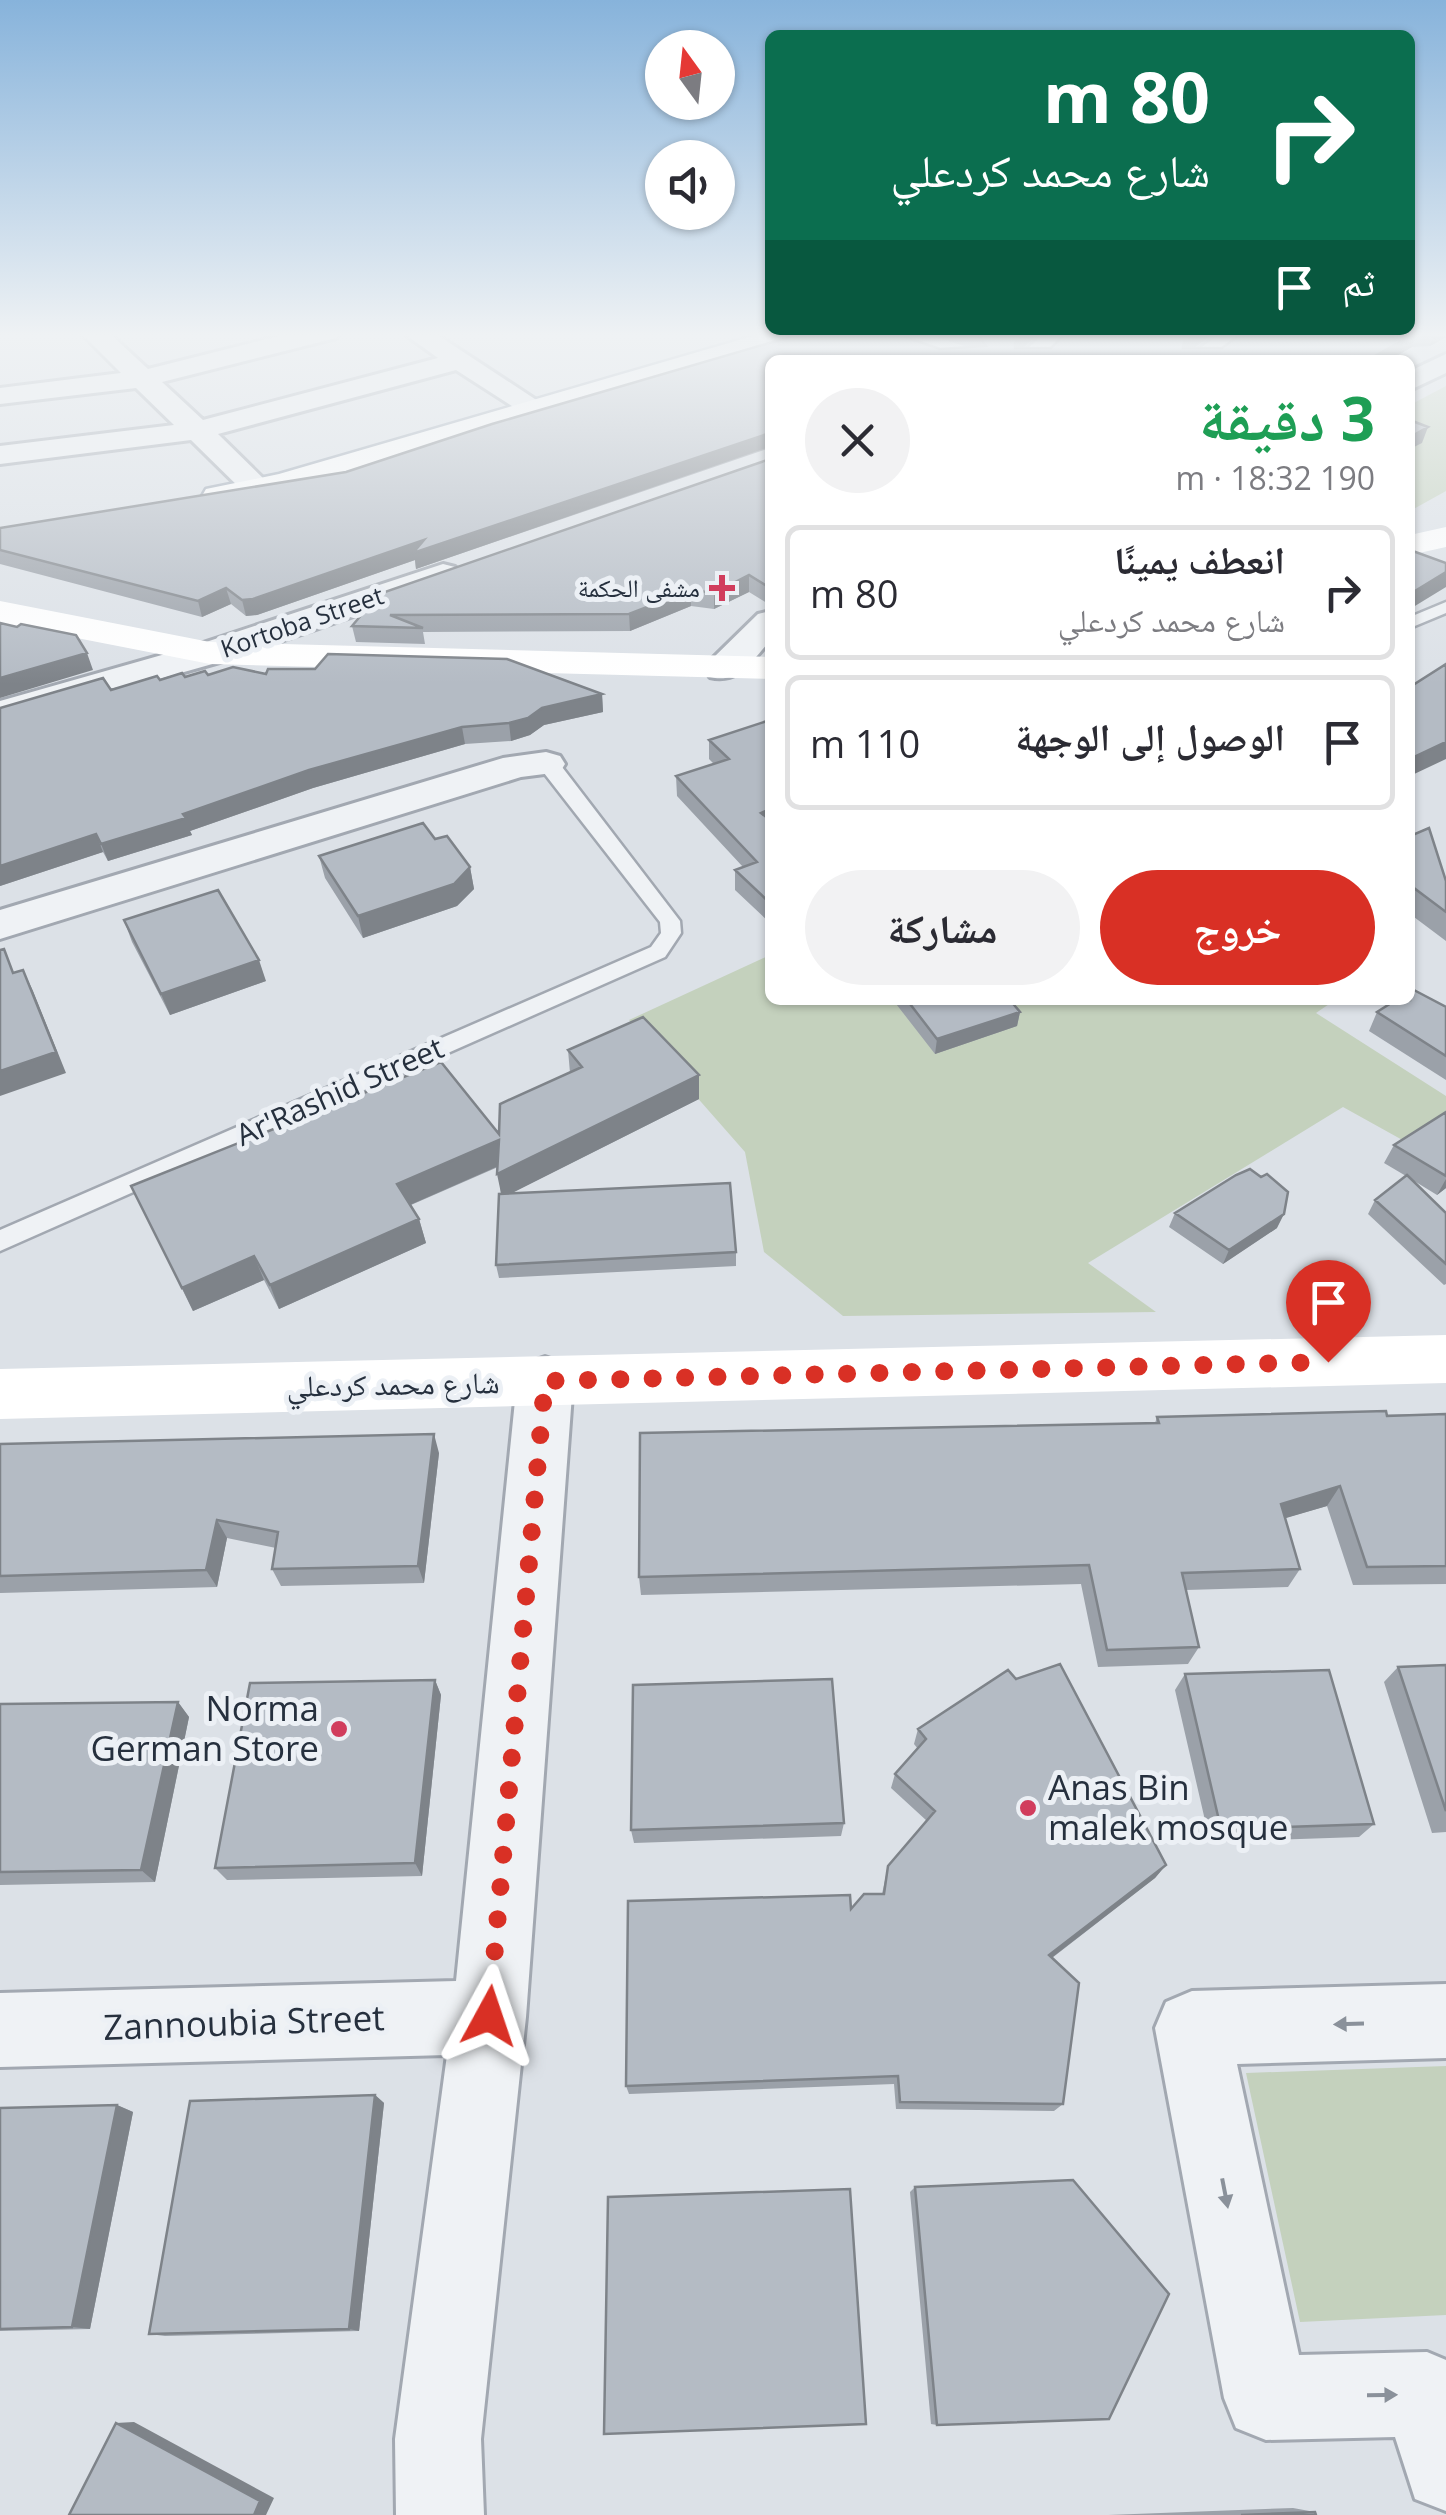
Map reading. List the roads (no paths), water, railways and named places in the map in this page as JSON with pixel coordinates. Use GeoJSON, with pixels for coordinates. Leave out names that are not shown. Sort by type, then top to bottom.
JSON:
{"type":"FeatureCollection","features":[{"type":"Feature","properties":{"kind":"main road"},"geometry":{"type":"LineString","coordinates":[[191,500],[258,489],[396,449]]}},
{"type":"Feature","properties":{"kind":"main road"},"geometry":{"type":"LineString","coordinates":[[1415,544],[1446,537]]}},
{"type":"Feature","properties":{"kind":"main road"},"geometry":{"type":"LineString","coordinates":[[0,612],[210,653],[765,668]]}},
{"type":"Feature","properties":{"kind":"main road","name":"شارع محمد كردعلي"},"geometry":{"type":"LineString","coordinates":[[0,1394],[1446,1359]]}},
{"type":"Feature","properties":{"kind":"street"},"geometry":{"type":"LineString","coordinates":[[0,455],[46,449]]}},
{"type":"Feature","properties":{"kind":"street"},"geometry":{"type":"LineString","coordinates":[[215,449],[258,489]]}},
{"type":"Feature","properties":{"kind":"street","name":"Kortoba Street"},"geometry":{"type":"LineString","coordinates":[[0,713],[210,653],[477,562]]}},
{"type":"Feature","properties":{"kind":"street"},"geometry":{"type":"LineString","coordinates":[[722,669],[765,626]]}},
{"type":"Feature","properties":{"kind":"street"},"geometry":{"type":"LineString","coordinates":[[0,925],[526,763],[546,764]]}},
{"type":"Feature","properties":{"kind":"street"},"geometry":{"type":"LineString","coordinates":[[429,2490],[489,2016],[545,1381]]}},
{"type":"Feature","properties":{"kind":"street","name":"Zannoubia Street"},"geometry":{"type":"LineString","coordinates":[[0,2030],[489,2016]]}},
{"type":"Feature","properties":{"kind":"street"},"geometry":{"type":"LineString","coordinates":[[1446,2021],[1192,2028],[1266,2398],[1427,2394],[1446,2468]]}},
{"type":"Feature","properties":{"kind":"lane"},"geometry":{"type":"LineString","coordinates":[[1415,622],[1446,608]]}},
{"type":"Feature","properties":{"kind":"lane"},"geometry":{"type":"LineString","coordinates":[[0,1240],[658,952],[671,932],[670,921],[546,764]]}},
{"type":"Feature","properties":{"kind":"place","name":"مشفى الحكمة"},"geometry":{"type":"Point","coordinates":[722,588]}},
{"type":"Feature","properties":{"kind":"place","name":"Norma German Store"},"geometry":{"type":"Point","coordinates":[339,1729]}},
{"type":"Feature","properties":{"kind":"place","name":"Anas Bin malek mosque"},"geometry":{"type":"Point","coordinates":[1028,1808]}}]}
